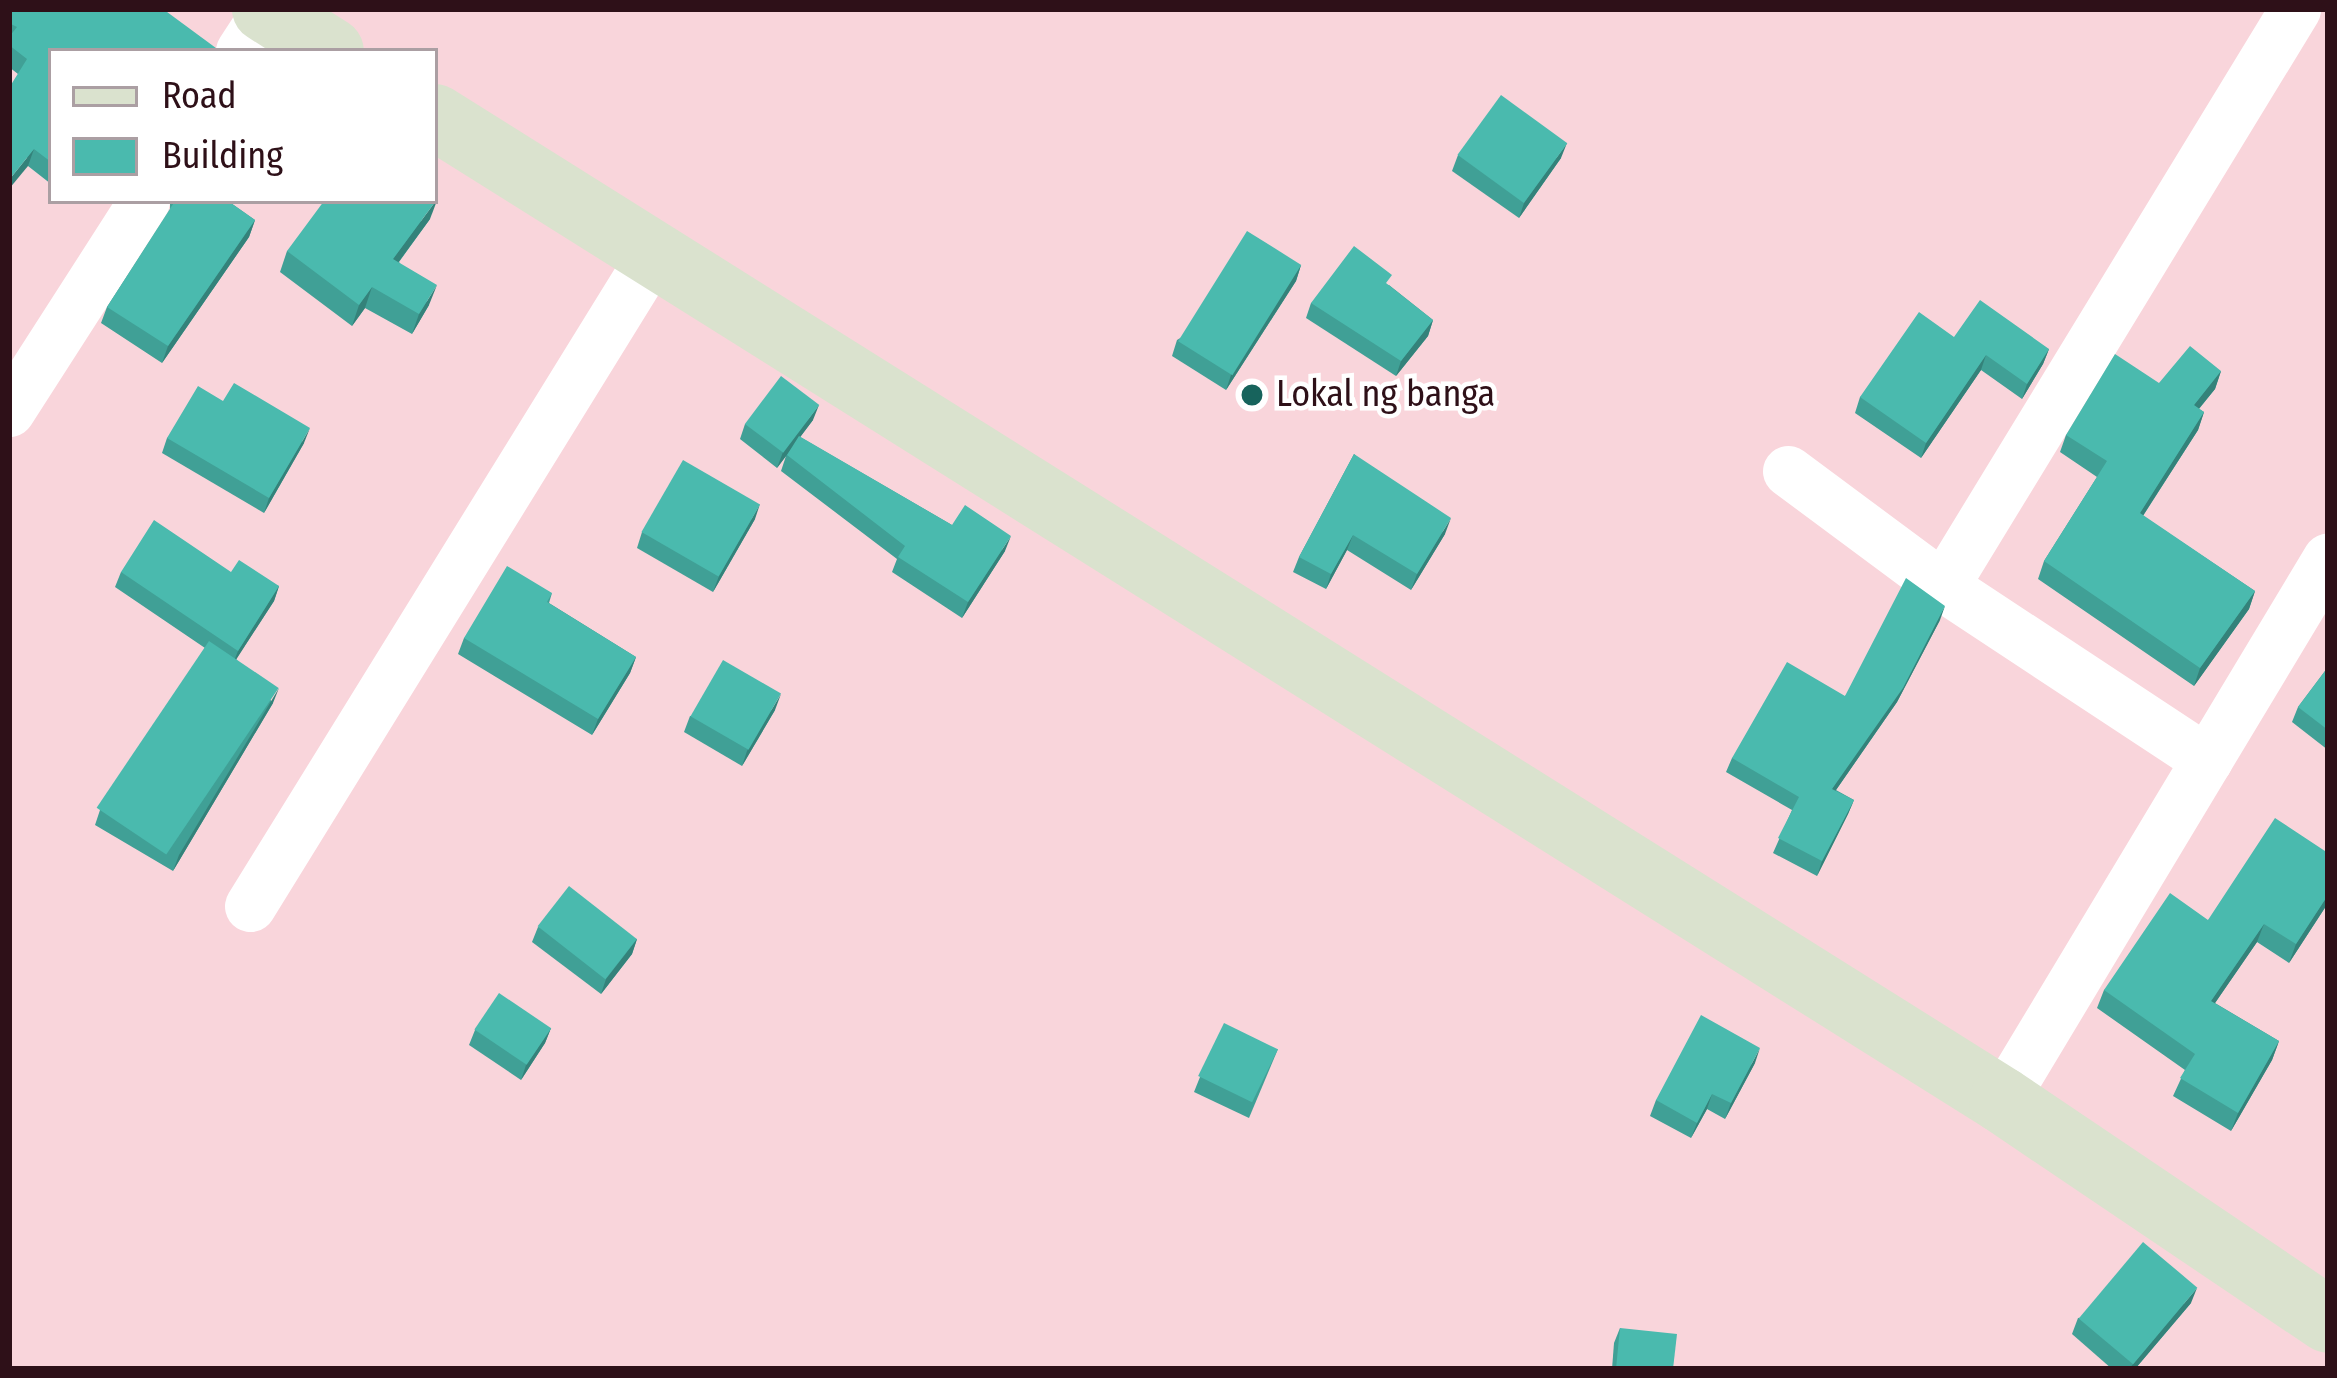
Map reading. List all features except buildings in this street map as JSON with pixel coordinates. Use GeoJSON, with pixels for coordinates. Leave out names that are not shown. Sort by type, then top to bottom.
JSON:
{"type":"FeatureCollection","features":[{"type":"Feature","properties":{"kind":"main road"},"geometry":{"type":"LineString","coordinates":[[258,24],[323,48]]}},
{"type":"Feature","properties":{"kind":"main road"},"geometry":{"type":"LineString","coordinates":[[438,119],[2002,1100],[2328,1321]]}},
{"type":"Feature","properties":{"kind":"street"},"geometry":{"type":"LineString","coordinates":[[1943,586],[2295,9]]}},
{"type":"Feature","properties":{"kind":"street"},"geometry":{"type":"LineString","coordinates":[[9,411],[142,204]]}},
{"type":"Feature","properties":{"kind":"street"},"geometry":{"type":"LineString","coordinates":[[250,906],[653,254]]}},
{"type":"Feature","properties":{"kind":"street"},"geometry":{"type":"LineString","coordinates":[[1788,471],[1943,586],[2207,760]]}},
{"type":"Feature","properties":{"kind":"street"},"geometry":{"type":"LineString","coordinates":[[2002,1100],[2328,558]]}},
{"type":"Feature","properties":{"kind":"place","name":"Lokal ng banga"},"geometry":{"type":"Point","coordinates":[1252,395]}}]}
